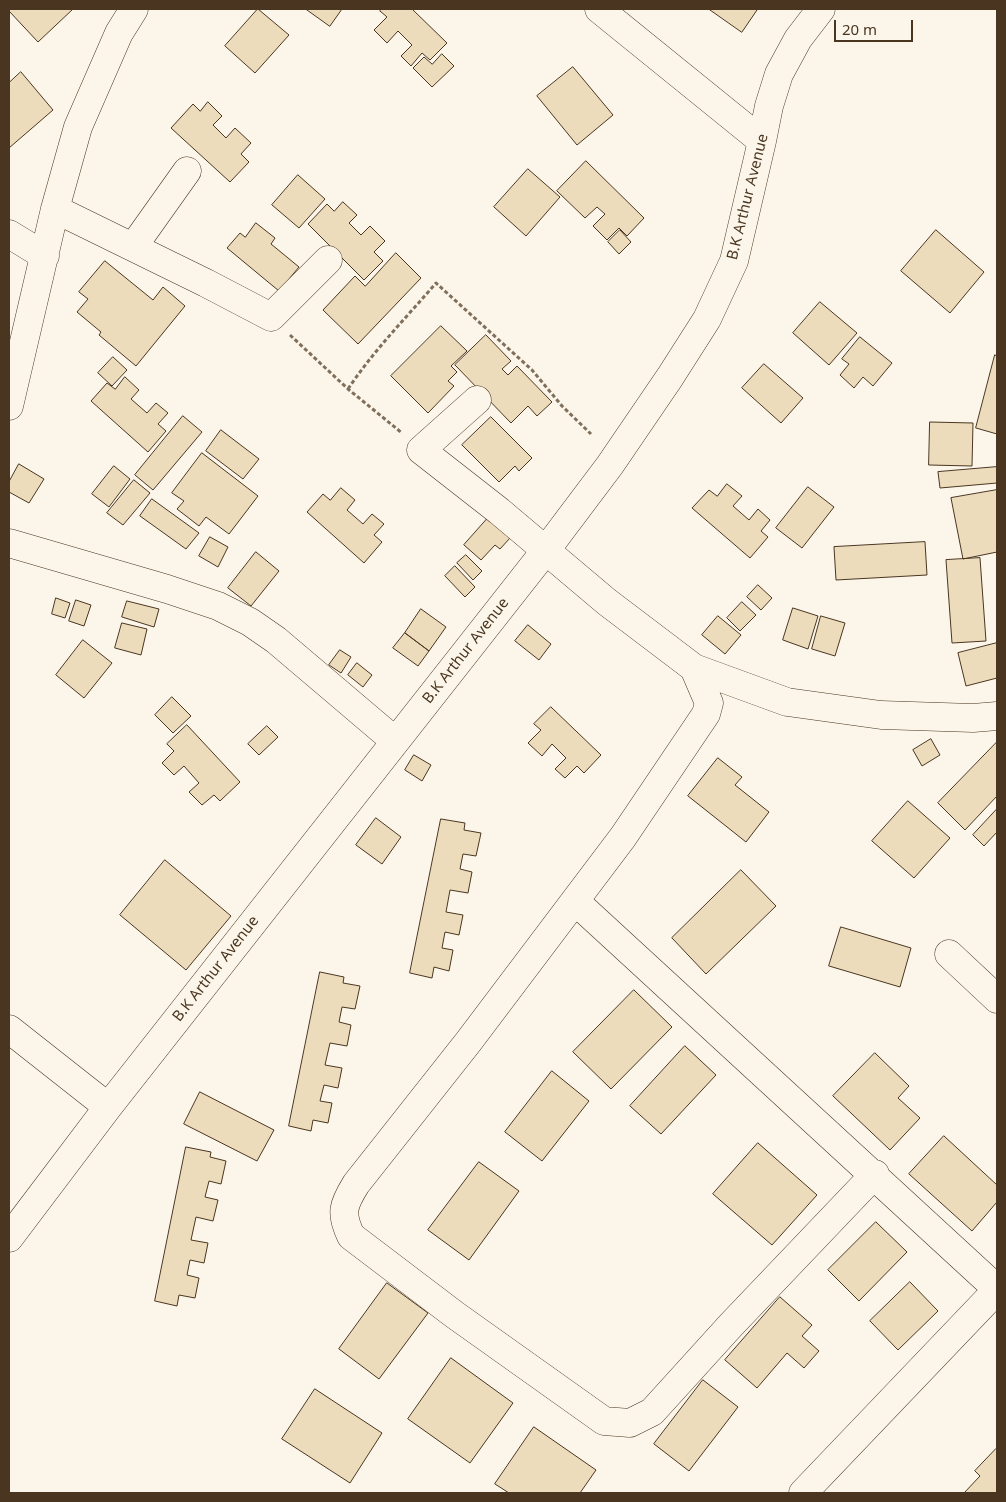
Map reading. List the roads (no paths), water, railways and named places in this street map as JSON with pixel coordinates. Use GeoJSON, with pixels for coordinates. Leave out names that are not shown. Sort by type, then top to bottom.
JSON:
{"type":"FeatureCollection","features":[{"type":"Feature","properties":{"kind":"street"},"geometry":{"type":"LineString","coordinates":[[9,406],[55,209],[78,128],[118,33],[134,9]]}},
{"type":"Feature","properties":{"kind":"street"},"geometry":{"type":"LineString","coordinates":[[599,9],[762,141]]}},
{"type":"Feature","properties":{"kind":"street","name":"B.K Arthur Avenue"},"geometry":{"type":"LineString","coordinates":[[9,1238],[108,1107],[546,550],[615,457],[670,377],[707,319],[734,261],[769,106],[779,74],[798,39],[820,9]]}},
{"type":"Feature","properties":{"kind":"street"},"geometry":{"type":"LineString","coordinates":[[133,247],[187,171]]}},
{"type":"Feature","properties":{"kind":"street"},"geometry":{"type":"LineString","coordinates":[[55,209],[271,317],[328,260]]}},
{"type":"Feature","properties":{"kind":"street"},"geometry":{"type":"LineString","coordinates":[[9,234],[45,256]]}},
{"type":"Feature","properties":{"kind":"street"},"geometry":{"type":"LineString","coordinates":[[477,400],[421,450],[546,550],[607,602],[694,668],[787,702],[881,715],[973,718],[997,716]]}},
{"type":"Feature","properties":{"kind":"street"},"geometry":{"type":"LineString","coordinates":[[9,542],[167,589],[218,606],[250,622],[276,640],[395,741]]}},
{"type":"Feature","properties":{"kind":"street"},"geometry":{"type":"LineString","coordinates":[[694,668],[709,703],[706,714],[623,837],[469,1042],[352,1191],[343,1211],[345,1223],[351,1236],[455,1315],[604,1421],[630,1423],[652,1412],[731,1325],[874,1174]]}},
{"type":"Feature","properties":{"kind":"street"},"geometry":{"type":"LineString","coordinates":[[575,901],[997,1289],[803,1493]]}},
{"type":"Feature","properties":{"kind":"street"},"geometry":{"type":"LineString","coordinates":[[949,954],[997,999]]}},
{"type":"Feature","properties":{"kind":"street"},"geometry":{"type":"LineString","coordinates":[[9,1029],[108,1107]]}}]}
